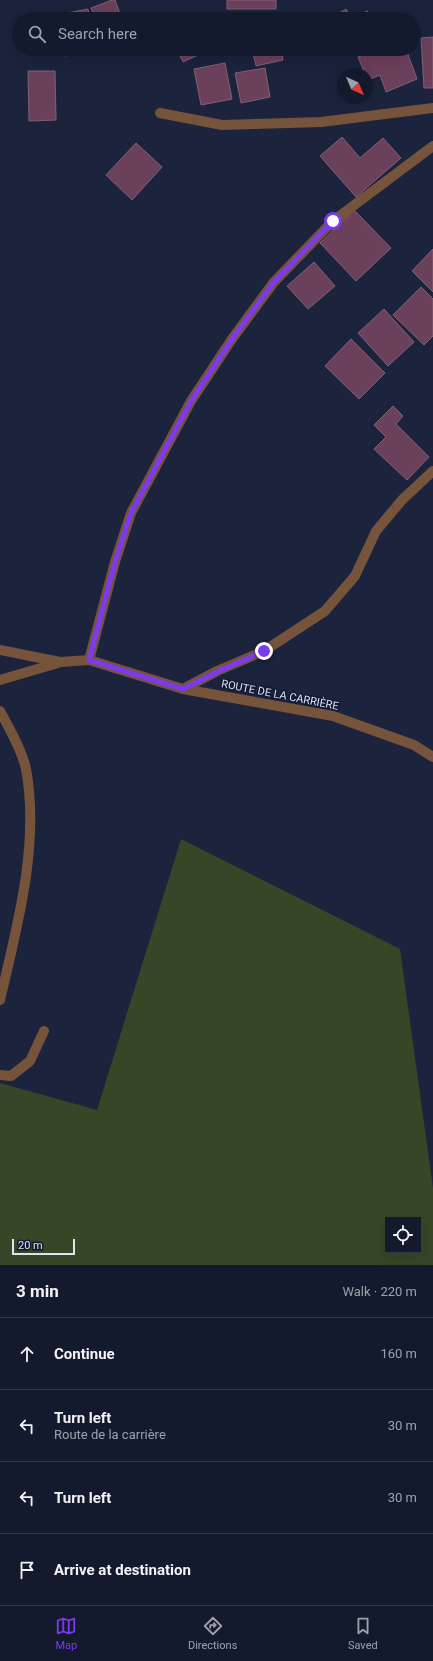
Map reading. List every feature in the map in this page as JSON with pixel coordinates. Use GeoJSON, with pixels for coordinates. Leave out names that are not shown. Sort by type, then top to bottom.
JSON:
{"type":"FeatureCollection","features":[{"type":"Feature","properties":{"kind":"street"},"geometry":{"type":"LineString","coordinates":[[160,113],[222,125],[320,122],[433,108]]}},
{"type":"Feature","properties":{"kind":"street"},"geometry":{"type":"LineString","coordinates":[[89,660],[115,562],[131,513],[191,401],[232,339],[274,282],[333,221],[433,146]]}},
{"type":"Feature","properties":{"kind":"street"},"geometry":{"type":"LineString","coordinates":[[183,689],[264,651],[325,611],[355,576],[376,531],[402,500],[433,471]]}},
{"type":"Feature","properties":{"kind":"street","name":"ROUTE DE LA CARRIÈRE"},"geometry":{"type":"LineString","coordinates":[[0,650],[26,657],[60,662],[89,660],[183,689],[332,716],[414,745],[433,757]]}},
{"type":"Feature","properties":{"kind":"street"},"geometry":{"type":"LineString","coordinates":[[0,680],[60,662]]}},
{"type":"Feature","properties":{"kind":"street"},"geometry":{"type":"LineString","coordinates":[[0,711],[11,731],[26,768],[31,817],[23,900],[0,1000]]}},
{"type":"Feature","properties":{"kind":"street"},"geometry":{"type":"LineString","coordinates":[[0,1075],[11,1076],[30,1061],[44,1031]]}},
{"type":"Feature","properties":{"kind":"green space"},"geometry":{"type":"Polygon","coordinates":[[[181,839],[400,949],[433,1188],[433,1265],[0,1265],[0,1083],[97,1110],[181,839]]]}},
{"type":"Feature","properties":{"kind":"building"},"geometry":{"type":"Polygon","coordinates":[[[115,0],[119,12],[92,12],[91,8],[115,0]]]}},
{"type":"Feature","properties":{"kind":"building"},"geometry":{"type":"Polygon","coordinates":[[[227,0],[276,0],[276,9],[227,9],[227,0]]]}},
{"type":"Feature","properties":{"kind":"building"},"geometry":{"type":"Polygon","coordinates":[[[88,9],[89,12],[72,12],[88,9]]]}},
{"type":"Feature","properties":{"kind":"building"},"geometry":{"type":"Polygon","coordinates":[[[433,37],[433,88],[424,88],[421,38],[433,37]]]}},
{"type":"Feature","properties":{"kind":"building"},"geometry":{"type":"Polygon","coordinates":[[[180,56],[196,56],[183,62],[180,56]]]}},
{"type":"Feature","properties":{"kind":"building"},"geometry":{"type":"Polygon","coordinates":[[[254,56],[282,56],[283,60],[256,66],[254,56]]]}},
{"type":"Feature","properties":{"kind":"building"},"geometry":{"type":"Polygon","coordinates":[[[360,56],[409,56],[417,79],[386,92],[380,75],[373,78],[373,68],[363,68],[358,57],[360,56]]]}},
{"type":"Feature","properties":{"kind":"building"},"geometry":{"type":"Polygon","coordinates":[[[225,63],[232,99],[201,105],[194,69],[225,63]]]}},
{"type":"Feature","properties":{"kind":"building"},"geometry":{"type":"Polygon","coordinates":[[[265,68],[270,97],[241,103],[235,73],[265,68]]]}},
{"type":"Feature","properties":{"kind":"building"},"geometry":{"type":"Polygon","coordinates":[[[28,71],[55,71],[56,120],[29,121],[28,71]]]}},
{"type":"Feature","properties":{"kind":"building"},"geometry":{"type":"Polygon","coordinates":[[[342,137],[360,158],[383,138],[401,158],[356,197],[320,156],[342,137]]]}},
{"type":"Feature","properties":{"kind":"building"},"geometry":{"type":"Polygon","coordinates":[[[136,143],[162,167],[132,200],[106,175],[136,143]]]}},
{"type":"Feature","properties":{"kind":"building"},"geometry":{"type":"Polygon","coordinates":[[[354,210],[391,248],[356,281],[320,243],[354,210]]]}},
{"type":"Feature","properties":{"kind":"building"},"geometry":{"type":"Polygon","coordinates":[[[433,249],[433,292],[412,271],[433,249]]]}},
{"type":"Feature","properties":{"kind":"building"},"geometry":{"type":"Polygon","coordinates":[[[314,262],[335,286],[308,309],[287,286],[314,262]]]}},
{"type":"Feature","properties":{"kind":"building"},"geometry":{"type":"Polygon","coordinates":[[[421,287],[433,299],[433,336],[424,345],[393,315],[421,287]]]}},
{"type":"Feature","properties":{"kind":"building"},"geometry":{"type":"Polygon","coordinates":[[[384,309],[414,342],[388,366],[358,333],[384,309]]]}},
{"type":"Feature","properties":{"kind":"building"},"geometry":{"type":"Polygon","coordinates":[[[351,339],[385,373],[359,399],[325,366],[351,339]]]}},
{"type":"Feature","properties":{"kind":"building"},"geometry":{"type":"Polygon","coordinates":[[[393,406],[403,416],[396,424],[429,457],[407,480],[374,449],[386,437],[374,425],[393,406]]]}},
{"type":"Feature","properties":{"kind":"route"},"geometry":{"type":"LineString","coordinates":[[264,651],[183,689],[89,660],[115,562],[131,513],[191,401],[232,339],[274,282],[333,221]]}}]}
